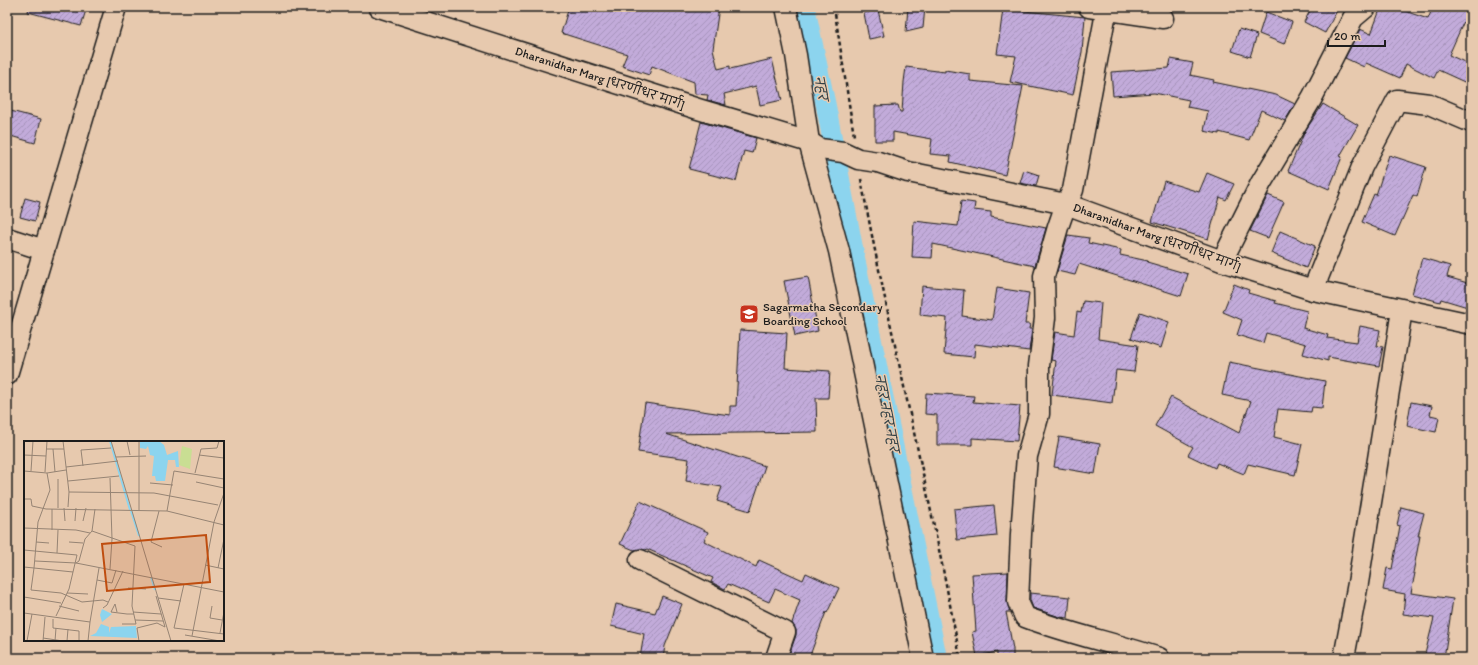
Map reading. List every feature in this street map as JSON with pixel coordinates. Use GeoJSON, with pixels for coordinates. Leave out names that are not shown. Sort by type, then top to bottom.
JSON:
{"type":"FeatureCollection","features":[{"type":"Feature","properties":{"kind":"street"},"geometry":{"type":"LineString","coordinates":[[7,375],[116,7]]}},
{"type":"Feature","properties":{"kind":"street","name":"Dharanidhar Marg [धरणीधर मार्ग]"},"geometry":{"type":"LineString","coordinates":[[379,7],[814,146],[878,162],[908,172],[1066,204],[1222,261],[1313,290],[1471,324]]}},
{"type":"Feature","properties":{"kind":"street"},"geometry":{"type":"LineString","coordinates":[[786,7],[814,146],[839,251],[923,658]]}},
{"type":"Feature","properties":{"kind":"street"},"geometry":{"type":"LineString","coordinates":[[1222,261],[1261,183],[1312,98],[1353,18],[1366,7]]}},
{"type":"Feature","properties":{"kind":"street"},"geometry":{"type":"LineString","coordinates":[[1159,658],[1025,617],[1018,602],[1021,534],[1028,456],[1039,414],[1039,366],[1045,318],[1044,276],[1058,227],[1066,204],[1073,190],[1101,8],[1164,18]]}},
{"type":"Feature","properties":{"kind":"street"},"geometry":{"type":"LineString","coordinates":[[1313,290],[1362,167],[1396,100],[1429,104],[1471,122]]}},
{"type":"Feature","properties":{"kind":"street"},"geometry":{"type":"LineString","coordinates":[[7,238],[44,250]]}},
{"type":"Feature","properties":{"kind":"street"},"geometry":{"type":"LineString","coordinates":[[1344,658],[1358,583],[1402,310]]}},
{"type":"Feature","properties":{"kind":"street"},"geometry":{"type":"LineString","coordinates":[[640,560],[785,632],[776,658]]}},
{"type":"Feature","properties":{"kind":"path"},"geometry":{"type":"LineString","coordinates":[[834,7],[851,155],[916,443],[960,658]]}},
{"type":"Feature","properties":{"kind":"building"},"geometry":{"type":"Polygon","coordinates":[[[29,7],[83,7],[82,9],[86,10],[81,26],[28,12],[29,7]]]}},
{"type":"Feature","properties":{"kind":"building"},"geometry":{"type":"Polygon","coordinates":[[[569,7],[610,7],[630,13],[632,7],[719,7],[713,49],[718,69],[730,66],[730,69],[772,59],[782,100],[760,105],[756,86],[724,94],[726,105],[707,100],[708,95],[695,94],[694,82],[652,66],[649,75],[622,66],[627,54],[561,33],[569,7]]]}},
{"type":"Feature","properties":{"kind":"building"},"geometry":{"type":"Polygon","coordinates":[[[908,7],[925,7],[923,28],[906,32],[908,7]]]}},
{"type":"Feature","properties":{"kind":"building"},"geometry":{"type":"Polygon","coordinates":[[[1312,7],[1339,7],[1325,33],[1304,22],[1312,7]]]}},
{"type":"Feature","properties":{"kind":"building"},"geometry":{"type":"Polygon","coordinates":[[[1381,7],[1393,7],[1428,19],[1433,7],[1457,7],[1468,12],[1449,55],[1471,65],[1471,85],[1438,70],[1434,78],[1406,64],[1400,78],[1366,63],[1364,67],[1345,58],[1360,29],[1371,34],[1381,7]]]}},
{"type":"Feature","properties":{"kind":"building"},"geometry":{"type":"Polygon","coordinates":[[[1003,9],[1085,17],[1082,52],[1073,95],[1010,82],[1016,56],[997,54],[1003,9]]]}},
{"type":"Feature","properties":{"kind":"building"},"geometry":{"type":"Polygon","coordinates":[[[878,10],[884,36],[869,39],[864,13],[878,10]]]}},
{"type":"Feature","properties":{"kind":"building"},"geometry":{"type":"Polygon","coordinates":[[[1266,12],[1292,22],[1284,44],[1259,34],[1266,12]]]}},
{"type":"Feature","properties":{"kind":"building"},"geometry":{"type":"Polygon","coordinates":[[[1239,29],[1257,35],[1250,57],[1232,51],[1239,29]]]}},
{"type":"Feature","properties":{"kind":"building"},"geometry":{"type":"Polygon","coordinates":[[[1171,59],[1193,63],[1190,75],[1214,80],[1213,82],[1276,95],[1295,104],[1285,121],[1261,110],[1249,140],[1219,132],[1219,134],[1204,131],[1208,111],[1187,107],[1189,100],[1154,93],[1113,96],[1111,72],[1169,68],[1171,59]]]}},
{"type":"Feature","properties":{"kind":"building"},"geometry":{"type":"Polygon","coordinates":[[[906,67],[945,72],[945,70],[970,74],[970,81],[1023,86],[1005,175],[950,162],[951,156],[930,154],[932,139],[893,132],[893,141],[875,141],[875,106],[898,105],[900,112],[902,112],[906,67]]]}},
{"type":"Feature","properties":{"kind":"building"},"geometry":{"type":"Polygon","coordinates":[[[1323,104],[1358,125],[1340,156],[1342,157],[1329,189],[1288,171],[1305,131],[1323,104]]]}},
{"type":"Feature","properties":{"kind":"building"},"geometry":{"type":"Polygon","coordinates":[[[7,110],[41,119],[35,143],[7,135],[7,110]]]}},
{"type":"Feature","properties":{"kind":"building"},"geometry":{"type":"Polygon","coordinates":[[[701,122],[756,138],[752,153],[744,151],[736,181],[689,169],[701,122]]]}},
{"type":"Feature","properties":{"kind":"building"},"geometry":{"type":"Polygon","coordinates":[[[1389,155],[1426,167],[1417,197],[1413,195],[1395,236],[1362,222],[1374,194],[1376,195],[1389,155]]]}},
{"type":"Feature","properties":{"kind":"building"},"geometry":{"type":"Polygon","coordinates":[[[1024,170],[1039,175],[1036,186],[1020,183],[1024,170]]]}},
{"type":"Feature","properties":{"kind":"building"},"geometry":{"type":"Polygon","coordinates":[[[1207,173],[1234,184],[1226,200],[1220,197],[1208,239],[1152,222],[1164,181],[1199,192],[1207,173]]]}},
{"type":"Feature","properties":{"kind":"building"},"geometry":{"type":"Polygon","coordinates":[[[1268,195],[1284,202],[1268,238],[1250,231],[1268,195]]]}},
{"type":"Feature","properties":{"kind":"building"},"geometry":{"type":"Polygon","coordinates":[[[25,198],[40,202],[35,221],[20,217],[25,198]]]}},
{"type":"Feature","properties":{"kind":"building"},"geometry":{"type":"Polygon","coordinates":[[[961,201],[975,203],[974,210],[991,212],[991,217],[1046,228],[1035,266],[933,244],[932,258],[912,257],[914,221],[958,226],[961,201]]]}},
{"type":"Feature","properties":{"kind":"building"},"geometry":{"type":"Polygon","coordinates":[[[1280,231],[1315,246],[1306,268],[1271,253],[1280,231]]]}},
{"type":"Feature","properties":{"kind":"building"},"geometry":{"type":"Polygon","coordinates":[[[1068,235],[1089,238],[1088,243],[1121,250],[1120,255],[1148,261],[1147,262],[1188,274],[1181,296],[1079,264],[1075,275],[1057,271],[1068,235]]]}},
{"type":"Feature","properties":{"kind":"building"},"geometry":{"type":"Polygon","coordinates":[[[1422,258],[1450,266],[1447,277],[1471,284],[1471,308],[1441,299],[1440,302],[1412,294],[1422,258]]]}},
{"type":"Feature","properties":{"kind":"building"},"geometry":{"type":"Polygon","coordinates":[[[808,277],[818,331],[795,336],[784,281],[808,277]]]}},
{"type":"Feature","properties":{"kind":"building"},"geometry":{"type":"Polygon","coordinates":[[[1234,284],[1249,290],[1248,293],[1276,301],[1275,303],[1307,311],[1303,328],[1328,335],[1327,338],[1357,342],[1360,326],[1380,330],[1377,346],[1383,347],[1379,366],[1328,357],[1328,361],[1303,354],[1306,344],[1266,333],[1263,343],[1237,335],[1242,320],[1223,312],[1234,284]]]}},
{"type":"Feature","properties":{"kind":"building"},"geometry":{"type":"Polygon","coordinates":[[[922,286],[964,290],[962,316],[992,320],[997,288],[1029,293],[1025,324],[1030,324],[1029,329],[1032,329],[1029,351],[975,344],[974,357],[944,354],[947,318],[920,315],[922,286]]]}},
{"type":"Feature","properties":{"kind":"building"},"geometry":{"type":"Polygon","coordinates":[[[1083,301],[1101,303],[1098,339],[1138,345],[1134,372],[1116,370],[1112,403],[1052,395],[1056,361],[1051,360],[1055,332],[1074,335],[1077,312],[1081,313],[1083,301]]]}},
{"type":"Feature","properties":{"kind":"building"},"geometry":{"type":"Polygon","coordinates":[[[1140,312],[1169,322],[1161,348],[1131,338],[1140,312]]]}},
{"type":"Feature","properties":{"kind":"building"},"geometry":{"type":"Polygon","coordinates":[[[740,330],[787,333],[785,368],[830,371],[828,398],[816,398],[817,432],[666,434],[765,466],[750,511],[717,501],[722,487],[686,481],[689,459],[638,452],[645,403],[730,415],[730,406],[736,406],[740,330]]]}},
{"type":"Feature","properties":{"kind":"building"},"geometry":{"type":"Polygon","coordinates":[[[1229,362],[1325,381],[1322,408],[1312,407],[1311,412],[1278,409],[1274,437],[1302,444],[1295,475],[1248,464],[1244,474],[1217,463],[1215,468],[1188,455],[1193,447],[1155,426],[1171,397],[1239,433],[1251,401],[1222,395],[1229,362]]]}},
{"type":"Feature","properties":{"kind":"building"},"geometry":{"type":"Polygon","coordinates":[[[926,393],[974,396],[973,402],[1020,406],[1017,441],[972,438],[972,445],[937,445],[937,415],[925,414],[926,393]]]}},
{"type":"Feature","properties":{"kind":"building"},"geometry":{"type":"Polygon","coordinates":[[[1411,402],[1432,406],[1430,415],[1439,417],[1436,432],[1407,426],[1411,402]]]}},
{"type":"Feature","properties":{"kind":"building"},"geometry":{"type":"Polygon","coordinates":[[[1059,437],[1100,444],[1095,474],[1054,467],[1059,437]]]}},
{"type":"Feature","properties":{"kind":"building"},"geometry":{"type":"Polygon","coordinates":[[[640,501],[708,532],[704,541],[756,567],[759,560],[803,580],[806,573],[839,588],[827,613],[826,612],[809,658],[788,658],[796,635],[796,630],[792,623],[800,600],[775,589],[769,602],[728,584],[725,589],[711,582],[713,578],[647,549],[634,550],[620,544],[640,501]]]}},
{"type":"Feature","properties":{"kind":"building"},"geometry":{"type":"Polygon","coordinates":[[[994,505],[997,536],[957,540],[954,509],[994,505]]]}},
{"type":"Feature","properties":{"kind":"building"},"geometry":{"type":"Polygon","coordinates":[[[1401,507],[1424,513],[1418,536],[1420,536],[1411,593],[1453,599],[1444,658],[1424,658],[1434,618],[1403,614],[1405,594],[1383,590],[1387,568],[1392,569],[1400,526],[1397,525],[1401,507]]]}},
{"type":"Feature","properties":{"kind":"building"},"geometry":{"type":"Polygon","coordinates":[[[1008,572],[1007,601],[1010,612],[1006,612],[1013,649],[1013,658],[997,658],[997,652],[977,656],[972,632],[976,631],[972,574],[1008,572]]]}},
{"type":"Feature","properties":{"kind":"building"},"geometry":{"type":"Polygon","coordinates":[[[1030,593],[1070,597],[1068,618],[1060,617],[1033,608],[1030,600],[1030,593]]]}},
{"type":"Feature","properties":{"kind":"building"},"geometry":{"type":"Polygon","coordinates":[[[662,596],[682,604],[665,646],[663,658],[640,658],[644,634],[611,626],[616,604],[655,613],[662,596]]]}},
{"type":"Feature","properties":{"kind":"waterway","name":"नहर नहर नहर"},"geometry":{"type":"LineString","coordinates":[[805,7],[937,658]]}},
{"type":"Feature","properties":{"kind":"place","name":"Sagarmatha Secondary Boarding School"},"geometry":{"type":"Point","coordinates":[749,314]}},
{"type":"Feature","properties":{"kind":"water label","name":"नहर"},"geometry":{"type":"Point","coordinates":[821,88]}}]}
